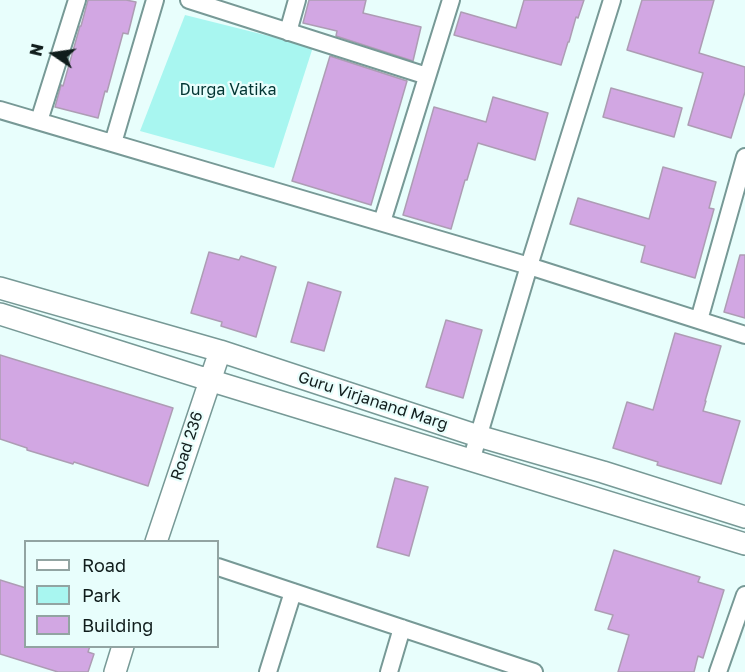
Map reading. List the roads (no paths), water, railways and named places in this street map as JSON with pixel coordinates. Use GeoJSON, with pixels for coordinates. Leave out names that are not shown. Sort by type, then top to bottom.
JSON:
{"type":"FeatureCollection","features":[{"type":"Feature","properties":{"kind":"street"},"geometry":{"type":"LineString","coordinates":[[39,121],[77,0]]}},
{"type":"Feature","properties":{"kind":"street"},"geometry":{"type":"LineString","coordinates":[[114,143],[155,0]]}},
{"type":"Feature","properties":{"kind":"street"},"geometry":{"type":"LineString","coordinates":[[189,0],[427,76]]}},
{"type":"Feature","properties":{"kind":"street"},"geometry":{"type":"LineString","coordinates":[[288,32],[297,0]]}},
{"type":"Feature","properties":{"kind":"street"},"geometry":{"type":"LineString","coordinates":[[382,222],[451,0]]}},
{"type":"Feature","properties":{"kind":"street"},"geometry":{"type":"LineString","coordinates":[[471,461],[612,0]]}},
{"type":"Feature","properties":{"kind":"street"},"geometry":{"type":"LineString","coordinates":[[0,110],[529,266],[745,335]]}},
{"type":"Feature","properties":{"kind":"street"},"geometry":{"type":"LineString","coordinates":[[699,320],[745,157]]}},
{"type":"Feature","properties":{"kind":"street","name":"Guru Virjanand Marg"},"geometry":{"type":"LineString","coordinates":[[0,288],[220,351],[478,436],[745,517]]}},
{"type":"Feature","properties":{"kind":"street","name":"Guru Virjanand Marg"},"geometry":{"type":"LineString","coordinates":[[0,314],[745,544]]}},
{"type":"Feature","properties":{"kind":"street","name":"Road 236"},"geometry":{"type":"LineString","coordinates":[[157,540],[220,351]]}},
{"type":"Feature","properties":{"kind":"street"},"geometry":{"type":"LineString","coordinates":[[219,567],[534,672]]}},
{"type":"Feature","properties":{"kind":"street"},"geometry":{"type":"LineString","coordinates":[[268,672],[293,592]]}},
{"type":"Feature","properties":{"kind":"street"},"geometry":{"type":"LineString","coordinates":[[718,672],[745,595]]}},
{"type":"Feature","properties":{"kind":"street"},"geometry":{"type":"LineString","coordinates":[[389,672],[402,628]]}},
{"type":"Feature","properties":{"kind":"street"},"geometry":{"type":"LineString","coordinates":[[115,672],[122,648]]}},
{"type":"Feature","properties":{"kind":"park label","name":"Durga Vatika"},"geometry":{"type":"Point","coordinates":[228,90]}}]}
